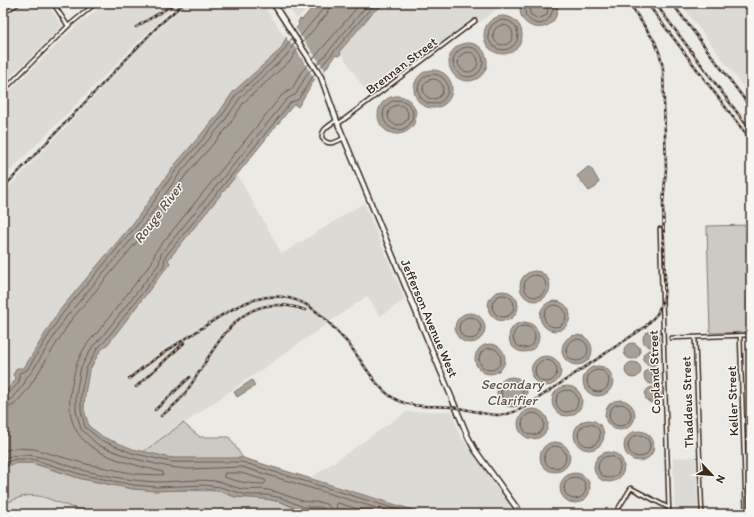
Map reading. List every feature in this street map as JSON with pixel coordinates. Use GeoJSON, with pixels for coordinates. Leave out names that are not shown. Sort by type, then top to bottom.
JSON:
{"type":"FeatureCollection","features":[{"type":"Feature","properties":{"kind":"main road","name":"Jefferson Avenue West"},"geometry":{"type":"LineString","coordinates":[[273,3],[321,77],[337,122],[468,437],[475,450],[521,514]]}},
{"type":"Feature","properties":{"kind":"street"},"geometry":{"type":"LineString","coordinates":[[3,13],[19,3]]}},
{"type":"Feature","properties":{"kind":"street"},"geometry":{"type":"LineString","coordinates":[[53,3],[68,26]]}},
{"type":"Feature","properties":{"kind":"street"},"geometry":{"type":"LineString","coordinates":[[3,91],[68,26],[96,3]]}},
{"type":"Feature","properties":{"kind":"street","name":"Brennan Street"},"geometry":{"type":"LineString","coordinates":[[344,138],[330,144],[322,138],[321,133],[475,21]]}},
{"type":"Feature","properties":{"kind":"street","name":"Copland Street"},"geometry":{"type":"LineString","coordinates":[[660,229],[669,514]]}},
{"type":"Feature","properties":{"kind":"street"},"geometry":{"type":"LineString","coordinates":[[671,338],[751,335]]}},
{"type":"Feature","properties":{"kind":"street","name":"Keller Street"},"geometry":{"type":"LineString","coordinates":[[740,336],[746,514]]}},
{"type":"Feature","properties":{"kind":"street","name":"Thaddeus Street"},"geometry":{"type":"LineString","coordinates":[[695,338],[702,514]]}},
{"type":"Feature","properties":{"kind":"street"},"geometry":{"type":"LineString","coordinates":[[615,514],[631,488],[669,508]]}},
{"type":"Feature","properties":{"kind":"shaded area"},"geometry":{"type":"Polygon","coordinates":[[[26,3],[47,3],[62,26],[3,84],[3,17],[26,3]]]}},
{"type":"Feature","properties":{"kind":"shaded area"},"geometry":{"type":"Polygon","coordinates":[[[103,3],[177,3],[3,178],[3,97],[81,21],[88,18],[103,3]]]}},
{"type":"Feature","properties":{"kind":"shaded area"},"geometry":{"type":"Polygon","coordinates":[[[187,3],[262,3],[286,38],[281,49],[233,92],[216,117],[173,167],[135,221],[59,311],[24,369],[17,369],[13,375],[17,379],[3,395],[3,205],[10,186],[145,42],[187,3]]]}},
{"type":"Feature","properties":{"kind":"shaded area"},"geometry":{"type":"Polygon","coordinates":[[[285,3],[313,3],[297,19],[285,3]]]}},
{"type":"Feature","properties":{"kind":"shaded area"},"geometry":{"type":"Polygon","coordinates":[[[387,3],[505,3],[477,24],[473,18],[370,98],[340,51],[374,11],[387,3]]]}},
{"type":"Feature","properties":{"kind":"shaded area"},"geometry":{"type":"Polygon","coordinates":[[[680,3],[751,3],[751,97],[680,3]]]}},
{"type":"Feature","properties":{"kind":"shaded area"},"geometry":{"type":"Polygon","coordinates":[[[237,174],[282,254],[364,203],[405,300],[380,316],[367,296],[143,452],[103,437],[89,426],[84,410],[89,371],[100,351],[108,344],[170,263],[167,260],[237,174]]]}},
{"type":"Feature","properties":{"kind":"shaded area"},"geometry":{"type":"Polygon","coordinates":[[[751,225],[751,332],[710,333],[707,226],[751,225]]]}},
{"type":"Feature","properties":{"kind":"shaded area"},"geometry":{"type":"Polygon","coordinates":[[[452,411],[459,434],[516,514],[426,514],[311,478],[406,412],[452,411]]]}},
{"type":"Feature","properties":{"kind":"shaded area"},"geometry":{"type":"Polygon","coordinates":[[[183,423],[200,437],[229,437],[243,458],[188,460],[143,452],[183,423]]]}},
{"type":"Feature","properties":{"kind":"shaded area"},"geometry":{"type":"Polygon","coordinates":[[[696,457],[698,514],[675,514],[673,458],[696,457]]]}},
{"type":"Feature","properties":{"kind":"shaded area"},"geometry":{"type":"Polygon","coordinates":[[[17,463],[32,463],[82,479],[133,489],[219,491],[235,497],[266,499],[281,502],[302,511],[321,511],[328,514],[102,514],[71,507],[44,497],[37,496],[22,497],[3,505],[3,467],[17,463]]]}},
{"type":"Feature","properties":{"kind":"shaded area"},"geometry":{"type":"Polygon","coordinates":[[[32,494],[72,507],[102,514],[3,514],[3,505],[19,496],[32,494]]]}},
{"type":"Feature","properties":{"kind":"water","name":"Rouge River"},"geometry":{"type":"Polygon","coordinates":[[[316,3],[387,3],[374,11],[340,51],[341,54],[338,56],[335,55],[325,70],[314,80],[298,107],[294,104],[168,260],[170,263],[108,344],[100,351],[89,371],[84,410],[89,426],[103,437],[133,449],[171,458],[243,458],[426,514],[328,514],[321,511],[302,511],[281,502],[266,499],[235,497],[219,491],[204,489],[156,491],[133,489],[82,479],[32,463],[17,463],[3,467],[3,395],[16,379],[13,375],[17,368],[24,368],[59,311],[135,221],[173,167],[216,117],[233,92],[281,49],[286,38],[299,25],[298,22],[300,19],[302,20],[316,3]]]}},
{"type":"Feature","properties":{"kind":"water"},"geometry":{"type":"Polygon","coordinates":[[[521,3],[557,3],[557,14],[552,22],[546,26],[538,27],[530,25],[524,21],[520,13],[521,3]]]}},
{"type":"Feature","properties":{"kind":"water"},"geometry":{"type":"Polygon","coordinates":[[[499,16],[507,16],[517,21],[521,28],[521,42],[517,49],[507,54],[499,54],[489,49],[487,46],[484,39],[484,31],[489,21],[492,19],[499,16]]]}},
{"type":"Feature","properties":{"kind":"water"},"geometry":{"type":"Polygon","coordinates":[[[464,43],[472,43],[482,48],[486,55],[486,69],[482,76],[472,81],[464,81],[454,76],[452,73],[449,66],[449,58],[454,48],[457,46],[464,43]]]}},
{"type":"Feature","properties":{"kind":"water"},"geometry":{"type":"Polygon","coordinates":[[[429,70],[437,70],[447,75],[451,82],[451,96],[447,103],[437,108],[429,108],[419,103],[417,100],[414,93],[414,85],[419,75],[422,73],[429,70]]]}},
{"type":"Feature","properties":{"kind":"water"},"geometry":{"type":"Polygon","coordinates":[[[393,96],[401,96],[411,101],[415,108],[415,122],[411,129],[401,134],[393,134],[383,129],[381,126],[378,119],[378,111],[383,101],[386,99],[393,96]]]}},
{"type":"Feature","properties":{"kind":"water"},"geometry":{"type":"Polygon","coordinates":[[[588,167],[591,168],[599,182],[596,187],[589,191],[577,176],[588,167]]]}},
{"type":"Feature","properties":{"kind":"water"},"geometry":{"type":"Polygon","coordinates":[[[535,271],[546,275],[550,286],[546,297],[535,301],[524,297],[520,286],[524,275],[535,271]]]}},
{"type":"Feature","properties":{"kind":"water"},"geometry":{"type":"Polygon","coordinates":[[[503,291],[514,295],[518,306],[514,317],[503,321],[492,317],[488,306],[492,295],[503,291]]]}},
{"type":"Feature","properties":{"kind":"water"},"geometry":{"type":"Polygon","coordinates":[[[555,301],[566,305],[570,316],[566,327],[555,331],[544,327],[540,316],[544,305],[555,301]]]}},
{"type":"Feature","properties":{"kind":"water"},"geometry":{"type":"Polygon","coordinates":[[[470,313],[481,317],[485,328],[481,339],[470,343],[459,339],[455,328],[459,317],[470,313]]]}},
{"type":"Feature","properties":{"kind":"water"},"geometry":{"type":"Polygon","coordinates":[[[524,322],[535,326],[539,337],[535,348],[524,352],[513,348],[509,337],[513,326],[524,322]]]}},
{"type":"Feature","properties":{"kind":"water"},"geometry":{"type":"Polygon","coordinates":[[[648,331],[654,331],[659,336],[657,345],[654,347],[648,347],[643,342],[643,336],[648,331]]]}},
{"type":"Feature","properties":{"kind":"water"},"geometry":{"type":"Polygon","coordinates":[[[577,335],[588,339],[592,350],[588,361],[577,365],[566,361],[562,350],[566,339],[577,335]]]}},
{"type":"Feature","properties":{"kind":"water"},"geometry":{"type":"Polygon","coordinates":[[[629,343],[635,343],[640,348],[638,357],[635,359],[629,359],[624,354],[624,348],[629,343]]]}},
{"type":"Feature","properties":{"kind":"water"},"geometry":{"type":"Polygon","coordinates":[[[490,344],[501,348],[505,359],[501,370],[490,374],[479,370],[475,359],[479,348],[490,344]]]}},
{"type":"Feature","properties":{"kind":"water"},"geometry":{"type":"Polygon","coordinates":[[[648,350],[654,350],[659,355],[657,364],[654,366],[648,366],[643,361],[643,355],[648,350]]]}},
{"type":"Feature","properties":{"kind":"water","name":"Secondary Clarifier"},"geometry":{"type":"Polygon","coordinates":[[[546,356],[557,360],[561,371],[557,382],[546,386],[535,382],[531,371],[535,360],[546,356]]]}},
{"type":"Feature","properties":{"kind":"water"},"geometry":{"type":"Polygon","coordinates":[[[630,362],[636,362],[641,367],[639,376],[636,378],[630,378],[625,373],[625,367],[630,362]]]}},
{"type":"Feature","properties":{"kind":"water","name":"Secondary Clarifier"},"geometry":{"type":"Polygon","coordinates":[[[598,366],[609,370],[613,381],[609,392],[598,396],[587,392],[583,381],[587,370],[598,366]]]}},
{"type":"Feature","properties":{"kind":"water"},"geometry":{"type":"Polygon","coordinates":[[[649,368],[655,368],[660,373],[658,382],[655,384],[649,384],[644,379],[644,373],[649,368]]]}},
{"type":"Feature","properties":{"kind":"water","name":"Secondary Clarifier"},"geometry":{"type":"Polygon","coordinates":[[[512,377],[523,381],[527,392],[523,403],[512,407],[501,403],[497,392],[501,381],[512,377]]]}},
{"type":"Feature","properties":{"kind":"water"},"geometry":{"type":"Polygon","coordinates":[[[252,380],[255,386],[237,397],[234,392],[252,380]]]}},
{"type":"Feature","properties":{"kind":"water","name":"Secondary Clarifier"},"geometry":{"type":"Polygon","coordinates":[[[567,386],[578,390],[582,401],[578,412],[567,416],[556,412],[552,401],[556,390],[567,386]]]}},
{"type":"Feature","properties":{"kind":"water"},"geometry":{"type":"Polygon","coordinates":[[[650,387],[656,387],[661,392],[659,401],[656,403],[650,403],[645,398],[645,392],[650,387]]]}},
{"type":"Feature","properties":{"kind":"water"},"geometry":{"type":"Polygon","coordinates":[[[620,400],[631,404],[635,415],[631,426],[620,430],[609,426],[605,415],[609,404],[620,400]]]}},
{"type":"Feature","properties":{"kind":"water","name":"Secondary Clarifier"},"geometry":{"type":"Polygon","coordinates":[[[533,409],[544,413],[548,424],[544,435],[533,439],[522,435],[518,424],[522,413],[533,409]]]}},
{"type":"Feature","properties":{"kind":"water","name":"Secondary Clarifier"},"geometry":{"type":"Polygon","coordinates":[[[589,420],[600,424],[604,435],[600,446],[589,450],[578,446],[574,435],[578,424],[589,420]]]}},
{"type":"Feature","properties":{"kind":"water"},"geometry":{"type":"Polygon","coordinates":[[[639,431],[650,435],[654,446],[650,457],[639,461],[628,457],[624,446],[628,435],[639,431]]]}},
{"type":"Feature","properties":{"kind":"water","name":"Secondary Clarifier"},"geometry":{"type":"Polygon","coordinates":[[[555,442],[566,446],[570,457],[566,468],[555,472],[544,468],[540,457],[544,446],[555,442]]]}},
{"type":"Feature","properties":{"kind":"water"},"geometry":{"type":"Polygon","coordinates":[[[609,452],[620,456],[624,467],[620,478],[609,482],[598,478],[594,467],[598,456],[609,452]]]}},
{"type":"Feature","properties":{"kind":"water"},"geometry":{"type":"Polygon","coordinates":[[[575,473],[586,477],[590,488],[586,499],[575,503],[564,499],[560,488],[564,477],[575,473]]]}},
{"type":"Feature","properties":{"kind":"pier"},"geometry":{"type":"Polygon","coordinates":[[[294,26],[325,70],[316,81],[294,46],[287,39],[287,34],[294,26]]]}},
{"type":"Feature","properties":{"kind":"railway"},"geometry":{"type":"LineString","coordinates":[[136,27],[176,3]]}},
{"type":"Feature","properties":{"kind":"railway"},"geometry":{"type":"LineString","coordinates":[[3,188],[159,25],[184,3]]}},
{"type":"Feature","properties":{"kind":"railway"},"geometry":{"type":"LineString","coordinates":[[129,379],[161,354],[239,306],[254,300],[270,297],[285,297],[301,302],[325,319],[353,349],[381,388],[395,399],[418,406],[450,407],[491,415],[499,415],[515,412],[525,407],[645,327],[657,314],[664,297],[663,203],[666,169],[663,68],[655,42],[629,3]]}},
{"type":"Feature","properties":{"kind":"railway"},"geometry":{"type":"LineString","coordinates":[[647,3],[751,141]]}},
{"type":"Feature","properties":{"kind":"railway"},"geometry":{"type":"LineString","coordinates":[[655,3],[751,131]]}},
{"type":"Feature","properties":{"kind":"railway"},"geometry":{"type":"LineString","coordinates":[[672,3],[751,108]]}},
{"type":"Feature","properties":{"kind":"railway"},"geometry":{"type":"LineString","coordinates":[[161,416],[181,399],[218,343],[230,328],[244,315],[261,307],[281,305],[305,310]]}},
{"type":"Feature","properties":{"kind":"railway"},"geometry":{"type":"LineString","coordinates":[[136,387],[184,343]]}},
{"type":"Feature","properties":{"kind":"railway"},"geometry":{"type":"LineString","coordinates":[[155,410],[190,377]]}}]}
